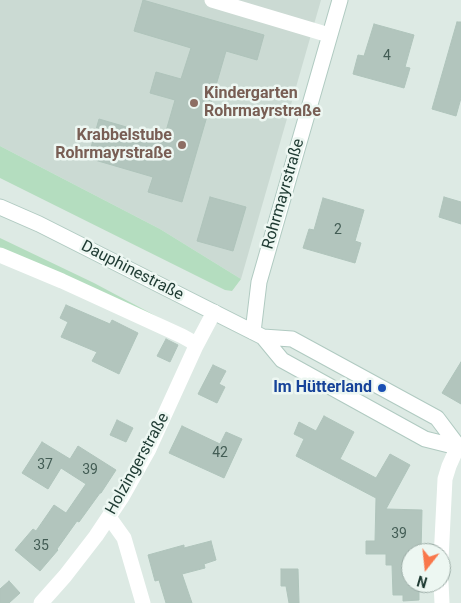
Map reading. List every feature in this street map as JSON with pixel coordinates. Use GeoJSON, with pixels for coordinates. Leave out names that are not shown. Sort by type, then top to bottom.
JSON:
{"type":"FeatureCollection","features":[{"type":"Feature","properties":{"kind":"street"},"geometry":{"type":"LineString","coordinates":[[212,0],[330,35]]}},
{"type":"Feature","properties":{"kind":"street","name":"Rohrmayrstraße"},"geometry":{"type":"LineString","coordinates":[[258,334],[259,282],[340,0]]}},
{"type":"Feature","properties":{"kind":"street","name":"Dauphinestraße"},"geometry":{"type":"LineString","coordinates":[[0,207],[39,224],[258,334],[292,339],[437,418],[459,447]]}},
{"type":"Feature","properties":{"kind":"street"},"geometry":{"type":"LineString","coordinates":[[0,254],[182,336],[196,346]]}},
{"type":"Feature","properties":{"kind":"street","name":"Holzingerstraße"},"geometry":{"type":"LineString","coordinates":[[41,603],[76,562],[109,517],[149,449],[196,346],[214,312]]}},
{"type":"Feature","properties":{"kind":"street","name":"Dauphinestraße"},"geometry":{"type":"LineString","coordinates":[[258,334],[282,360],[425,439],[459,447]]}},
{"type":"Feature","properties":{"kind":"street"},"geometry":{"type":"LineString","coordinates":[[442,543],[445,479],[449,466],[459,447]]}},
{"type":"Feature","properties":{"kind":"street"},"geometry":{"type":"LineString","coordinates":[[109,517],[124,538],[143,603]]}},
{"type":"Feature","properties":{"kind":"shaded area"},"geometry":{"type":"Polygon","coordinates":[[[0,0],[321,0],[241,279],[160,229],[0,146],[0,0]]]}},
{"type":"Feature","properties":{"kind":"green space"},"geometry":{"type":"Polygon","coordinates":[[[0,146],[160,229],[241,279],[232,291],[225,290],[0,178],[0,146]]]}},
{"type":"Feature","properties":{"kind":"green space"},"geometry":{"type":"Polygon","coordinates":[[[0,238],[94,283],[186,332],[0,249],[0,238]]]}},
{"type":"Feature","properties":{"kind":"building"},"geometry":{"type":"Polygon","coordinates":[[[143,0],[264,35],[257,60],[226,51],[182,202],[148,192],[153,177],[88,158],[99,119],[164,138],[175,100],[150,93],[156,72],[181,79],[191,48],[134,31],[143,0]]]}},
{"type":"Feature","properties":{"kind":"building"},"geometry":{"type":"Polygon","coordinates":[[[457,22],[461,22],[461,98],[456,116],[432,109],[457,22]]]}},
{"type":"Feature","properties":{"kind":"building"},"geometry":{"type":"Polygon","coordinates":[[[374,24],[414,35],[405,67],[410,68],[404,88],[353,74],[358,55],[364,56],[374,24]]]}},
{"type":"Feature","properties":{"kind":"building"},"geometry":{"type":"Polygon","coordinates":[[[210,197],[246,207],[233,251],[197,241],[210,197]]]}},
{"type":"Feature","properties":{"kind":"building"},"geometry":{"type":"Polygon","coordinates":[[[444,197],[461,202],[461,224],[439,217],[444,197]]]}},
{"type":"Feature","properties":{"kind":"building"},"geometry":{"type":"Polygon","coordinates":[[[323,198],[364,210],[355,241],[361,243],[355,263],[303,248],[309,229],[314,230],[323,198]]]}},
{"type":"Feature","properties":{"kind":"building"},"geometry":{"type":"Polygon","coordinates":[[[66,305],[110,324],[112,320],[138,333],[119,374],[92,361],[97,352],[61,337],[68,322],[60,318],[66,305]]]}},
{"type":"Feature","properties":{"kind":"building"},"geometry":{"type":"Polygon","coordinates":[[[166,339],[178,345],[170,362],[157,356],[166,339]]]}},
{"type":"Feature","properties":{"kind":"building"},"geometry":{"type":"Polygon","coordinates":[[[461,362],[461,404],[442,393],[461,362]]]}},
{"type":"Feature","properties":{"kind":"building"},"geometry":{"type":"Polygon","coordinates":[[[213,365],[226,371],[219,384],[225,387],[217,403],[198,394],[213,365]]]}},
{"type":"Feature","properties":{"kind":"building"},"geometry":{"type":"Polygon","coordinates":[[[324,416],[354,432],[340,459],[376,478],[390,454],[410,465],[386,509],[422,510],[421,543],[401,543],[401,593],[419,593],[419,600],[403,601],[403,595],[393,595],[392,565],[386,565],[386,554],[366,554],[366,541],[375,541],[376,498],[296,456],[304,439],[294,434],[299,422],[316,431],[324,416]]]}},
{"type":"Feature","properties":{"kind":"building"},"geometry":{"type":"Polygon","coordinates":[[[117,420],[133,428],[126,442],[110,435],[117,420]]]}},
{"type":"Feature","properties":{"kind":"building"},"geometry":{"type":"Polygon","coordinates":[[[182,426],[220,444],[226,432],[242,439],[224,478],[169,453],[182,426]]]}},
{"type":"Feature","properties":{"kind":"building"},"geometry":{"type":"Polygon","coordinates":[[[42,442],[70,459],[78,446],[116,470],[101,493],[79,522],[77,521],[58,550],[40,571],[15,550],[33,529],[36,531],[54,505],[66,513],[86,484],[61,468],[48,489],[22,473],[42,442]]]}},
{"type":"Feature","properties":{"kind":"building"},"geometry":{"type":"Polygon","coordinates":[[[211,541],[216,560],[204,564],[205,568],[182,574],[192,603],[166,603],[159,580],[155,581],[148,555],[184,545],[184,548],[211,541]]]}},
{"type":"Feature","properties":{"kind":"building"},"geometry":{"type":"Polygon","coordinates":[[[281,569],[298,569],[299,603],[289,603],[286,586],[281,586],[281,569]]]}},
{"type":"Feature","properties":{"kind":"building"},"geometry":{"type":"Polygon","coordinates":[[[9,581],[20,593],[9,603],[0,603],[0,589],[9,581]]]}},
{"type":"Feature","properties":{"kind":"place","name":"Kindergarten Rohrmayrstraße"},"geometry":{"type":"Point","coordinates":[194,103]}},
{"type":"Feature","properties":{"kind":"place","name":"Krabbelstube Rohrmayrstraße"},"geometry":{"type":"Point","coordinates":[182,145]}},
{"type":"Feature","properties":{"kind":"place","name":"Im Hütterland"},"geometry":{"type":"Point","coordinates":[382,388]}}]}
